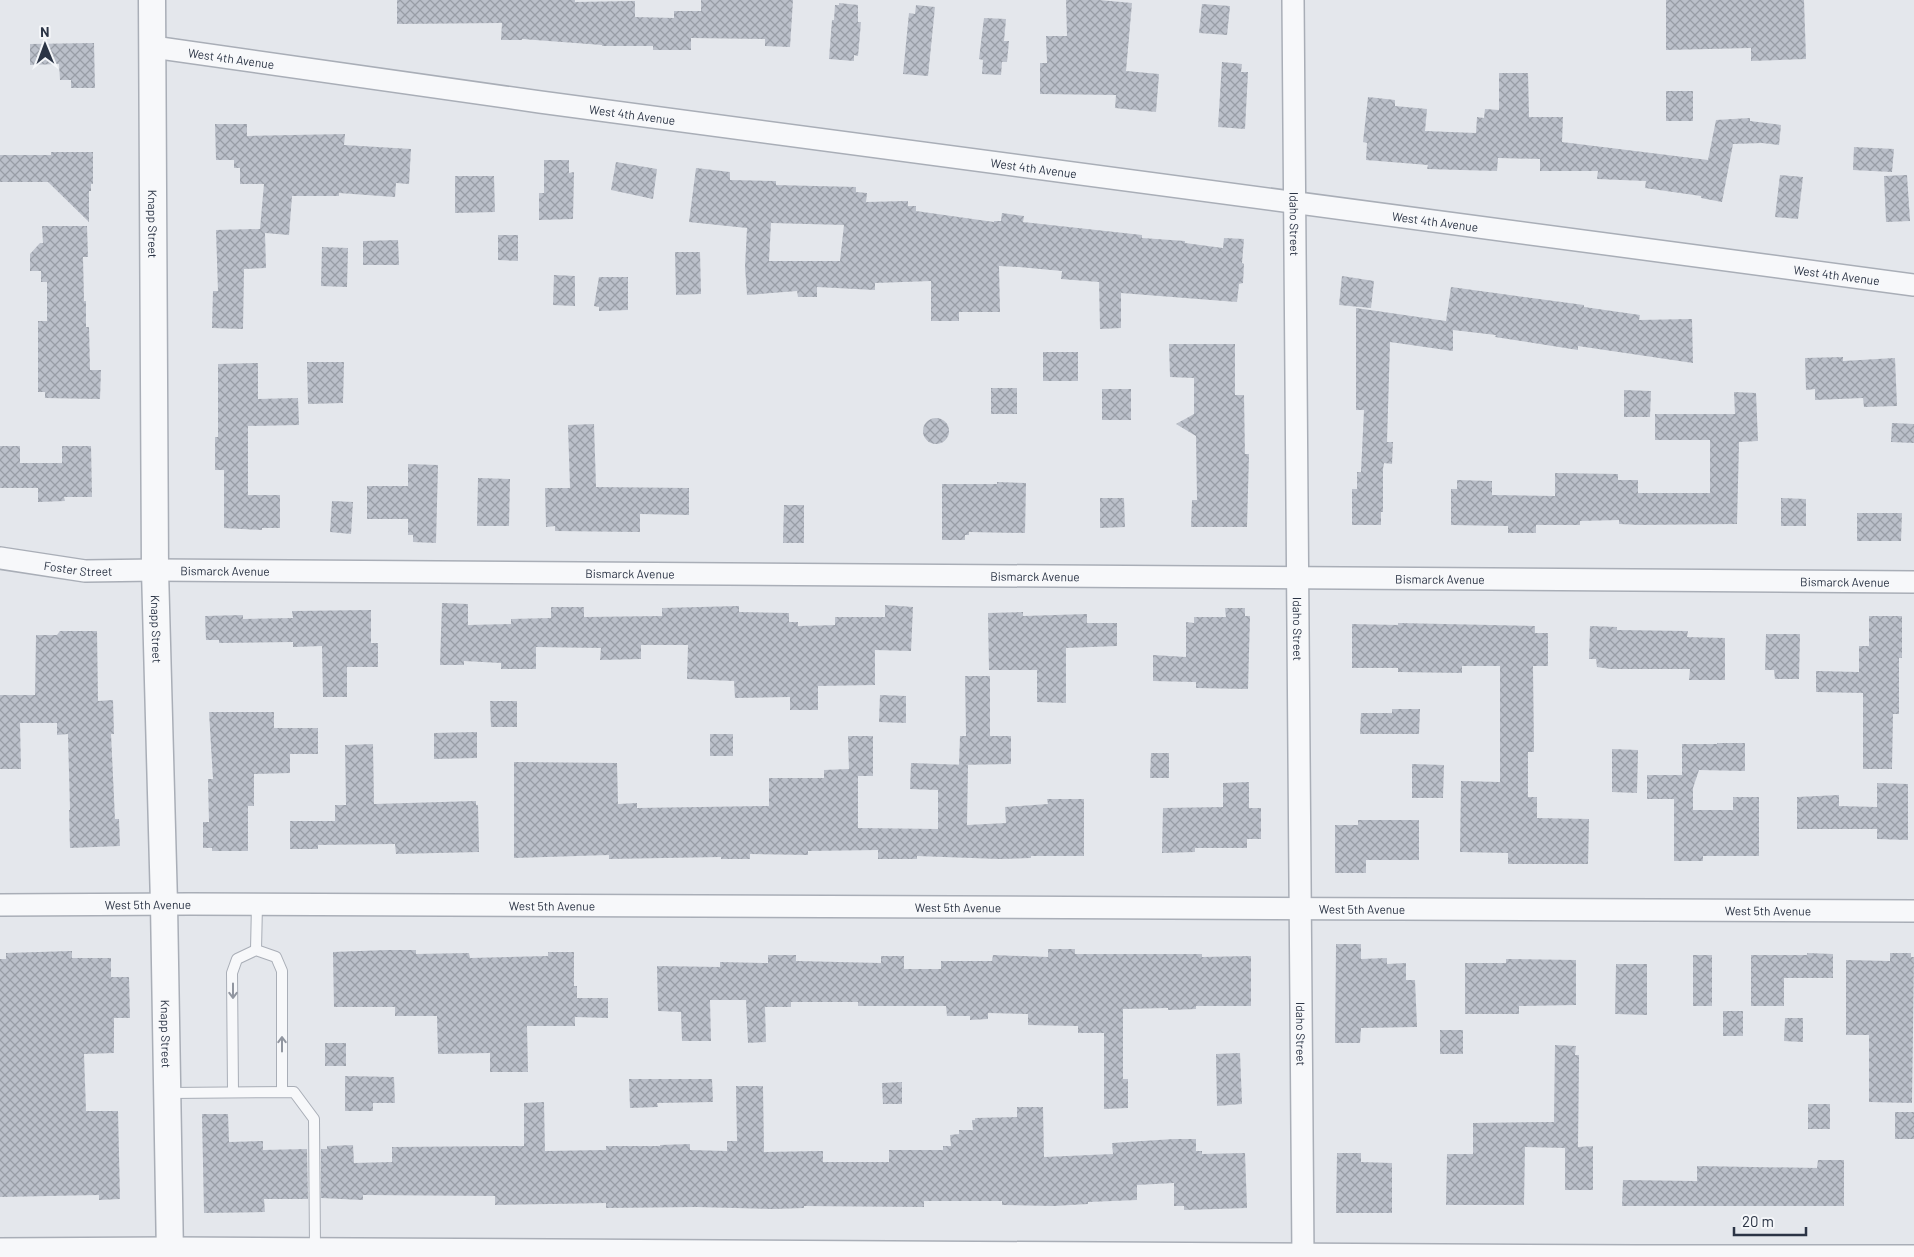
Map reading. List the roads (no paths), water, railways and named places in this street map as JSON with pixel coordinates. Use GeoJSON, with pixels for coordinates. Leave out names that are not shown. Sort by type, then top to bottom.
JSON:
{"type":"FeatureCollection","features":[{"type":"Feature","properties":{"kind":"street","name":"Knapp Street"},"geometry":{"type":"LineString","coordinates":[[152,0],[156,570],[170,1252]]}},
{"type":"Feature","properties":{"kind":"street","name":"Idaho Street"},"geometry":{"type":"LineString","coordinates":[[1294,0],[1303,1255]]}},
{"type":"Feature","properties":{"kind":"street","name":"West 4th Avenue"},"geometry":{"type":"LineString","coordinates":[[153,47],[550,103],[1914,285]]}},
{"type":"Feature","properties":{"kind":"street","name":"Foster Street"},"geometry":{"type":"LineString","coordinates":[[0,558],[85,571],[156,570]]}},
{"type":"Feature","properties":{"kind":"street","name":"Bismarck Avenue"},"geometry":{"type":"LineString","coordinates":[[156,570],[1914,582]]}},
{"type":"Feature","properties":{"kind":"street","name":"West 5th Avenue"},"geometry":{"type":"LineString","coordinates":[[0,905],[257,904],[1914,911]]}},
{"type":"Feature","properties":{"kind":"street"},"geometry":{"type":"LineString","coordinates":[[0,1249],[170,1252],[315,1248],[873,1254],[1914,1256]]}},
{"type":"Feature","properties":{"kind":"lane"},"geometry":{"type":"LineString","coordinates":[[256,950],[257,904]]}},
{"type":"Feature","properties":{"kind":"lane"},"geometry":{"type":"LineString","coordinates":[[233,1092],[232,973],[237,959],[256,950],[276,957],[282,971],[282,1092]]}},
{"type":"Feature","properties":{"kind":"lane"},"geometry":{"type":"LineString","coordinates":[[168,1093],[294,1092],[314,1119],[315,1248]]}}]}
